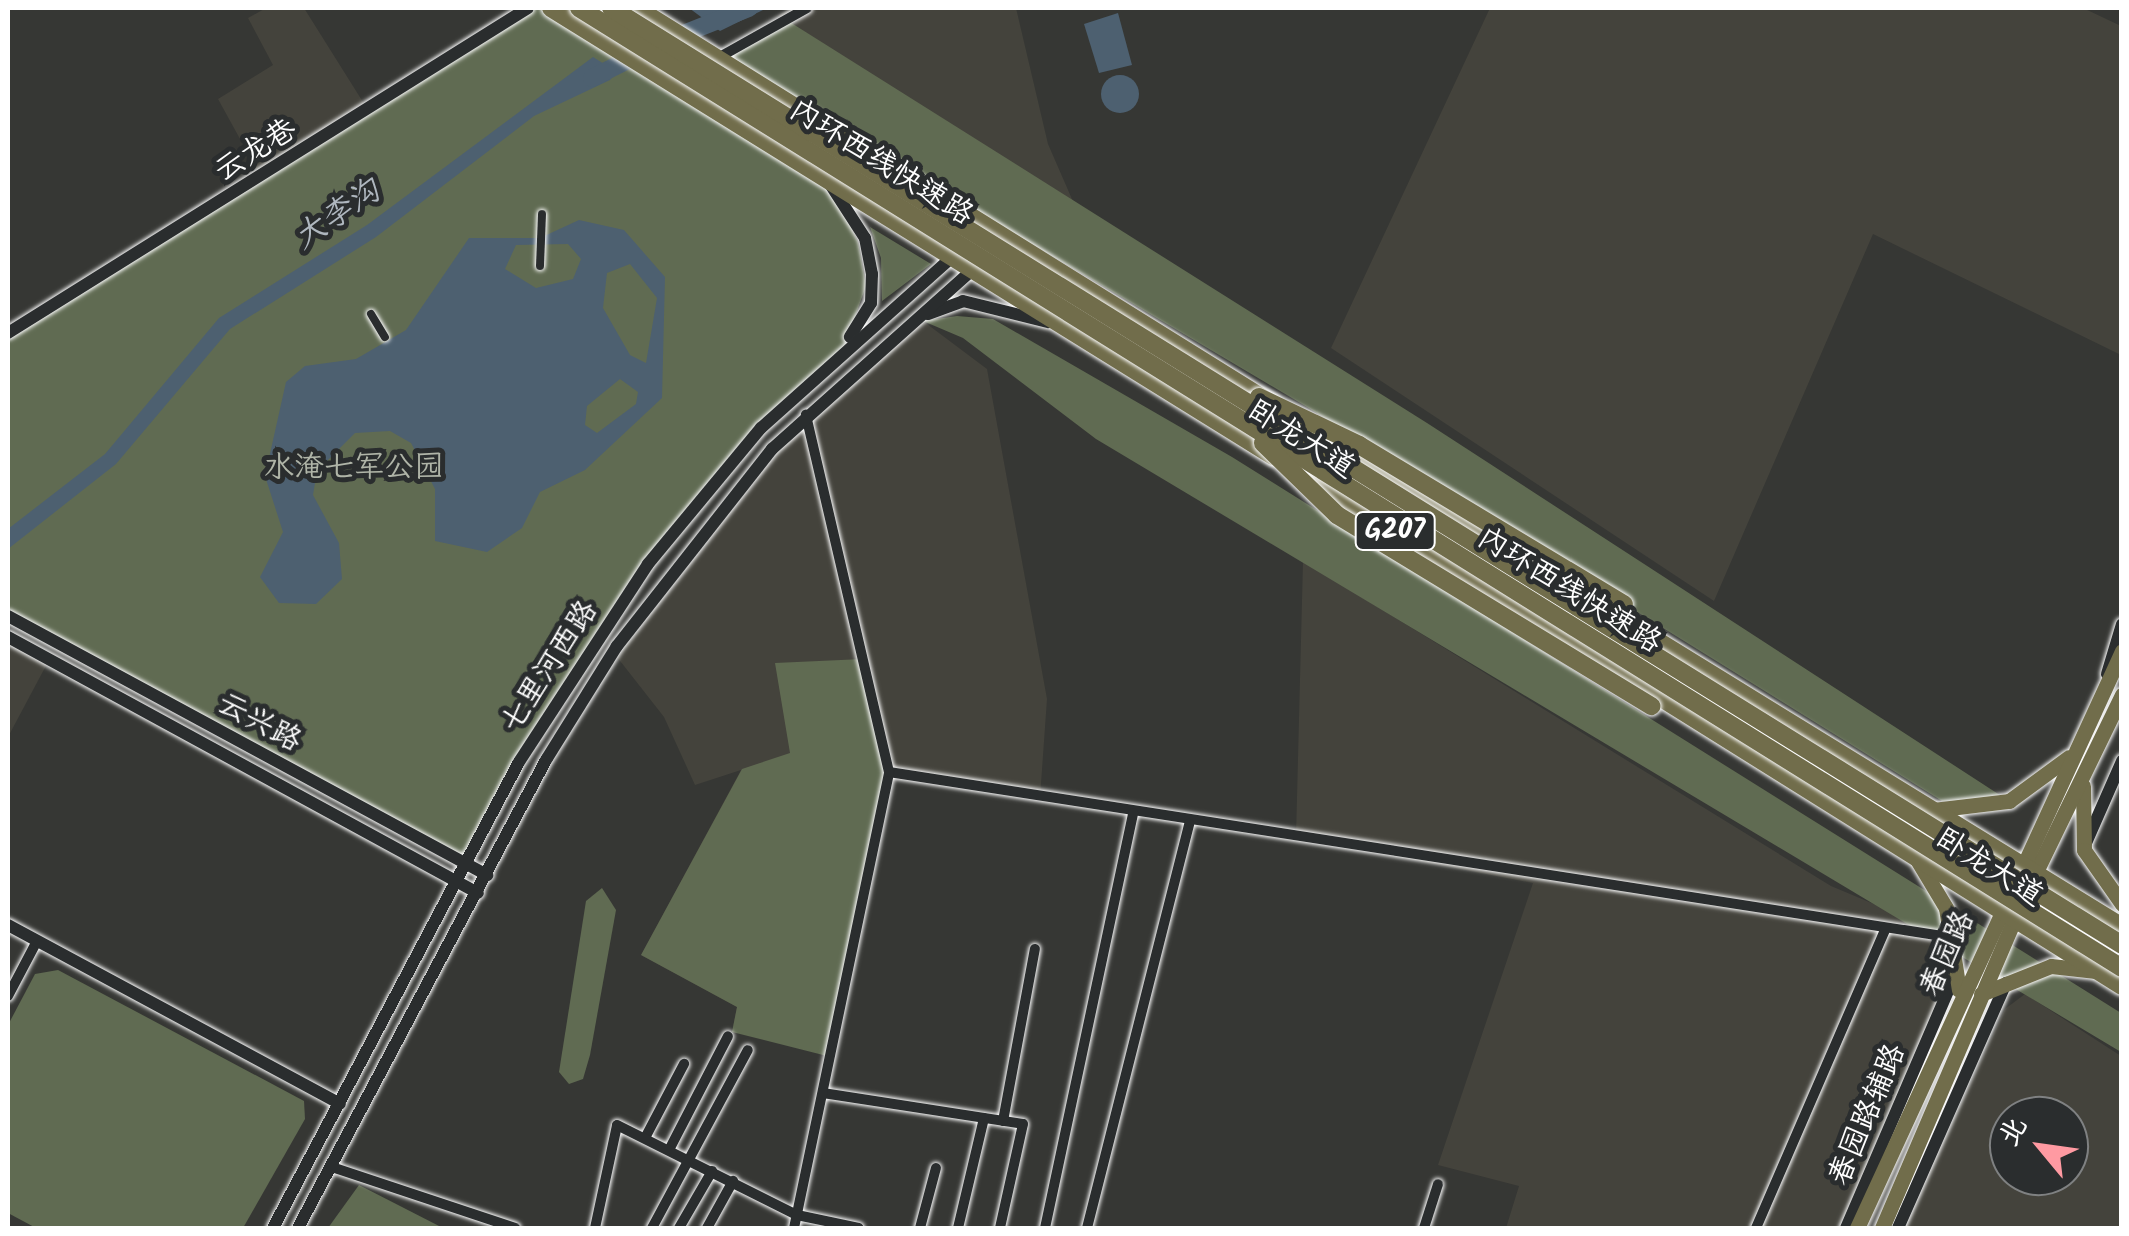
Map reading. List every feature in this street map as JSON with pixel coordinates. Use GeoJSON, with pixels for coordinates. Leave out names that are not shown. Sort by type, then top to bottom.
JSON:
{"type":"FeatureCollection","features":[{"type":"Feature","properties":{"kind":"highway","name":"卧龙大道"},"geometry":{"type":"LineString","coordinates":[[551,8],[575,14],[666,80],[970,272],[1749,750],[2122,986]]}},
{"type":"Feature","properties":{"kind":"highway","name":"内环西线快速路"},"geometry":{"type":"LineString","coordinates":[[611,8],[2122,945]]}},
{"type":"Feature","properties":{"kind":"highway","name":"卧龙大道"},"geometry":{"type":"LineString","coordinates":[[636,8],[2122,926]]}},
{"type":"Feature","properties":{"kind":"highway","name":"内环西线快速路"},"geometry":{"type":"LineString","coordinates":[[575,14],[1237,418],[2122,968]]}},
{"type":"Feature","properties":{"kind":"highway"},"geometry":{"type":"LineString","coordinates":[[1185,362],[1360,445],[1624,604],[1736,686]]}},
{"type":"Feature","properties":{"kind":"highway"},"geometry":{"type":"LineString","coordinates":[[1237,418],[1337,515],[1652,706],[1749,750]]}},
{"type":"Feature","properties":{"kind":"main road","name":"春园路"},"geometry":{"type":"LineString","coordinates":[[1857,1228],[1959,998],[2028,866],[2072,755],[2122,651]]}},
{"type":"Feature","properties":{"kind":"main road","name":"春园路"},"geometry":{"type":"LineString","coordinates":[[2028,866],[2117,716],[2122,695]]}},
{"type":"Feature","properties":{"kind":"main road"},"geometry":{"type":"LineString","coordinates":[[1933,810],[2009,801],[2072,755]]}},
{"type":"Feature","properties":{"kind":"main road"},"geometry":{"type":"LineString","coordinates":[[2084,776],[2084,850],[2122,904]]}},
{"type":"Feature","properties":{"kind":"main road"},"geometry":{"type":"LineString","coordinates":[[1911,851],[1955,938],[1959,998]]}},
{"type":"Feature","properties":{"kind":"main road","name":"春园路"},"geometry":{"type":"LineString","coordinates":[[1882,1228],[1981,994],[2007,911]]}},
{"type":"Feature","properties":{"kind":"main road"},"geometry":{"type":"LineString","coordinates":[[1981,994],[2051,966],[2098,971]]}},
{"type":"Feature","properties":{"kind":"street","name":"云龙巷"},"geometry":{"type":"LineString","coordinates":[[8,332],[528,8]]}},
{"type":"Feature","properties":{"kind":"street"},"geometry":{"type":"LineString","coordinates":[[711,54],[806,8]]}},
{"type":"Feature","properties":{"kind":"street"},"geometry":{"type":"LineString","coordinates":[[828,182],[865,238],[872,274],[870,303],[844,347]]}},
{"type":"Feature","properties":{"kind":"street"},"geometry":{"type":"LineString","coordinates":[[540,266],[542,214]]}},
{"type":"Feature","properties":{"kind":"street","name":"七里河西路"},"geometry":{"type":"LineString","coordinates":[[273,1228],[575,668],[648,564],[718,476],[844,347],[992,226]]}},
{"type":"Feature","properties":{"kind":"street","name":"七里河西路"},"geometry":{"type":"LineString","coordinates":[[298,1228],[487,875],[617,646],[806,414],[1010,238]]}},
{"type":"Feature","properties":{"kind":"street"},"geometry":{"type":"LineString","coordinates":[[889,340],[963,301],[1060,326]]}},
{"type":"Feature","properties":{"kind":"street"},"geometry":{"type":"LineString","coordinates":[[371,314],[385,336]]}},
{"type":"Feature","properties":{"kind":"street"},"geometry":{"type":"LineString","coordinates":[[794,1228],[889,772],[806,414]]}},
{"type":"Feature","properties":{"kind":"street","name":"云兴路"},"geometry":{"type":"LineString","coordinates":[[8,616],[487,875]]}},
{"type":"Feature","properties":{"kind":"street"},"geometry":{"type":"LineString","coordinates":[[2104,690],[2122,624]]}},
{"type":"Feature","properties":{"kind":"street","name":"云兴路"},"geometry":{"type":"LineString","coordinates":[[8,637],[478,893]]}},
{"type":"Feature","properties":{"kind":"street"},"geometry":{"type":"LineString","coordinates":[[2084,850],[2122,761]]}},
{"type":"Feature","properties":{"kind":"street"},"geometry":{"type":"LineString","coordinates":[[889,772],[1189,824],[1955,938]]}},
{"type":"Feature","properties":{"kind":"street"},"geometry":{"type":"LineString","coordinates":[[1045,1228],[1133,813]]}},
{"type":"Feature","properties":{"kind":"street"},"geometry":{"type":"LineString","coordinates":[[1086,1228],[1189,824]]}},
{"type":"Feature","properties":{"kind":"street"},"geometry":{"type":"LineString","coordinates":[[8,926],[340,1104]]}},
{"type":"Feature","properties":{"kind":"street"},"geometry":{"type":"LineString","coordinates":[[1756,1228],[1886,928]]}},
{"type":"Feature","properties":{"kind":"street"},"geometry":{"type":"LineString","coordinates":[[8,996],[37,941]]}},
{"type":"Feature","properties":{"kind":"street"},"geometry":{"type":"LineString","coordinates":[[1003,1121],[1035,949]]}},
{"type":"Feature","properties":{"kind":"street","name":"春园路辅路"},"geometry":{"type":"LineString","coordinates":[[1846,1228],[1959,966]]}},
{"type":"Feature","properties":{"kind":"street"},"geometry":{"type":"LineString","coordinates":[[1898,1228],[2006,983]]}},
{"type":"Feature","properties":{"kind":"street"},"geometry":{"type":"LineString","coordinates":[[669,1150],[728,1036]]}},
{"type":"Feature","properties":{"kind":"street"},"geometry":{"type":"LineString","coordinates":[[652,1228],[748,1050]]}},
{"type":"Feature","properties":{"kind":"street"},"geometry":{"type":"LineString","coordinates":[[645,1138],[684,1064]]}},
{"type":"Feature","properties":{"kind":"street"},"geometry":{"type":"LineString","coordinates":[[823,1093],[1023,1124],[1000,1228]]}},
{"type":"Feature","properties":{"kind":"street"},"geometry":{"type":"LineString","coordinates":[[958,1228],[984,1118]]}},
{"type":"Feature","properties":{"kind":"street"},"geometry":{"type":"LineString","coordinates":[[595,1228],[618,1125],[796,1215],[860,1228]]}},
{"type":"Feature","properties":{"kind":"street"},"geometry":{"type":"LineString","coordinates":[[332,1167],[515,1228]]}},
{"type":"Feature","properties":{"kind":"street"},"geometry":{"type":"LineString","coordinates":[[920,1228],[936,1168]]}},
{"type":"Feature","properties":{"kind":"street"},"geometry":{"type":"LineString","coordinates":[[679,1228],[712,1170]]}},
{"type":"Feature","properties":{"kind":"street"},"geometry":{"type":"LineString","coordinates":[[707,1228],[734,1181]]}},
{"type":"Feature","properties":{"kind":"street"},"geometry":{"type":"LineString","coordinates":[[1424,1228],[1438,1184]]}},
{"type":"Feature","properties":{"kind":"shaded area"},"geometry":{"type":"Polygon","coordinates":[[[266,8],[304,8],[368,110],[261,177],[218,99],[273,65],[248,18],[266,8]]]}},
{"type":"Feature","properties":{"kind":"shaded area"},"geometry":{"type":"Polygon","coordinates":[[[793,8],[1016,8],[1048,144],[1075,206],[778,15],[793,8]]]}},
{"type":"Feature","properties":{"kind":"shaded area"},"geometry":{"type":"Polygon","coordinates":[[[1490,8],[2083,8],[2121,26],[2121,355],[1873,234],[1714,601],[1331,348],[1490,8]]]}},
{"type":"Feature","properties":{"kind":"shaded area"},"geometry":{"type":"Polygon","coordinates":[[[923,321],[987,369],[1047,699],[1040,798],[889,772],[870,892],[732,1032],[737,1007],[641,955],[741,770],[695,785],[664,717],[617,657],[793,432],[923,321]]]}},
{"type":"Feature","properties":{"kind":"shaded area"},"geometry":{"type":"Polygon","coordinates":[[[1303,561],[1831,886],[1955,938],[1961,1021],[1870,1228],[1506,1228],[1519,1186],[1438,1165],[1533,883],[1296,837],[1303,561]]]}},
{"type":"Feature","properties":{"kind":"shaded area"},"geometry":{"type":"Polygon","coordinates":[[[8,637],[49,660],[8,737],[8,637]]]}},
{"type":"Feature","properties":{"kind":"shaded area"},"geometry":{"type":"Polygon","coordinates":[[[2025,994],[2121,1056],[2121,1228],[1903,1228],[2005,1009],[2025,994]]]}},
{"type":"Feature","properties":{"kind":"green space","name":"水淹七军公园"},"geometry":{"type":"Polygon","coordinates":[[[528,8],[551,8],[829,182],[858,242],[866,286],[844,347],[718,476],[575,668],[467,864],[8,616],[8,333],[528,8]]]}},
{"type":"Feature","properties":{"kind":"green space"},"geometry":{"type":"Polygon","coordinates":[[[785,19],[1427,423],[2009,801],[1942,801],[1307,407],[718,58],[785,19]]]}},
{"type":"Feature","properties":{"kind":"green space"},"geometry":{"type":"Polygon","coordinates":[[[870,227],[931,264],[882,301],[881,258],[870,227]]]}},
{"type":"Feature","properties":{"kind":"green space"},"geometry":{"type":"Polygon","coordinates":[[[957,316],[993,319],[1232,457],[2121,1013],[2121,1052],[1096,439],[963,338],[923,321],[957,316]]]}},
{"type":"Feature","properties":{"kind":"green space"},"geometry":{"type":"Polygon","coordinates":[[[863,659],[889,772],[831,1057],[732,1032],[737,1007],[641,955],[742,769],[790,753],[775,663],[863,659]]]}},
{"type":"Feature","properties":{"kind":"green space"},"geometry":{"type":"Polygon","coordinates":[[[602,888],[616,910],[590,1055],[583,1079],[569,1084],[559,1072],[586,901],[602,888]]]}},
{"type":"Feature","properties":{"kind":"green space"},"geometry":{"type":"Polygon","coordinates":[[[58,970],[304,1101],[305,1119],[243,1228],[36,1228],[8,1213],[8,1025],[35,974],[58,970]]]}},
{"type":"Feature","properties":{"kind":"green space"},"geometry":{"type":"Polygon","coordinates":[[[359,1185],[443,1228],[328,1228],[359,1185]]]}},
{"type":"Feature","properties":{"kind":"water"},"geometry":{"type":"Polygon","coordinates":[[[689,8],[767,8],[720,31],[689,8]]]}},
{"type":"Feature","properties":{"kind":"water"},"geometry":{"type":"Polygon","coordinates":[[[1118,13],[1132,65],[1099,73],[1084,24],[1118,13]]]}},
{"type":"Feature","properties":{"kind":"water"},"geometry":{"type":"Polygon","coordinates":[[[593,57],[617,72],[610,80],[534,116],[376,237],[230,329],[116,464],[8,549],[8,529],[105,454],[219,318],[367,225],[593,57]]]}},
{"type":"Feature","properties":{"kind":"water"},"geometry":{"type":"Polygon","coordinates":[[[1120,75],[1134,80],[1139,94],[1134,108],[1120,113],[1106,108],[1101,94],[1106,80],[1120,75]]]}},
{"type":"Feature","properties":{"kind":"water"},"geometry":{"type":"Polygon","coordinates":[[[579,220],[624,230],[665,277],[662,398],[585,470],[540,492],[522,528],[487,552],[435,541],[435,489],[411,443],[390,431],[355,433],[317,471],[313,495],[339,543],[342,579],[316,604],[279,603],[260,577],[283,532],[265,476],[286,382],[305,366],[356,359],[406,330],[469,238],[540,238],[579,220]],[[568,244],[516,245],[505,269],[536,288],[573,279],[581,259],[568,244]],[[630,264],[607,273],[603,308],[630,355],[646,363],[657,298],[630,264]],[[620,379],[587,406],[585,425],[597,433],[636,404],[638,392],[620,379]]]}},
{"type":"Feature","properties":{"kind":"waterway","name":"大李沟"},"geometry":{"type":"LineString","coordinates":[[668,40],[749,8]]}},
{"type":"Feature","properties":{"kind":"waterway","name":"大李沟"},"geometry":{"type":"LineString","coordinates":[[592,78],[644,52]]}}]}
